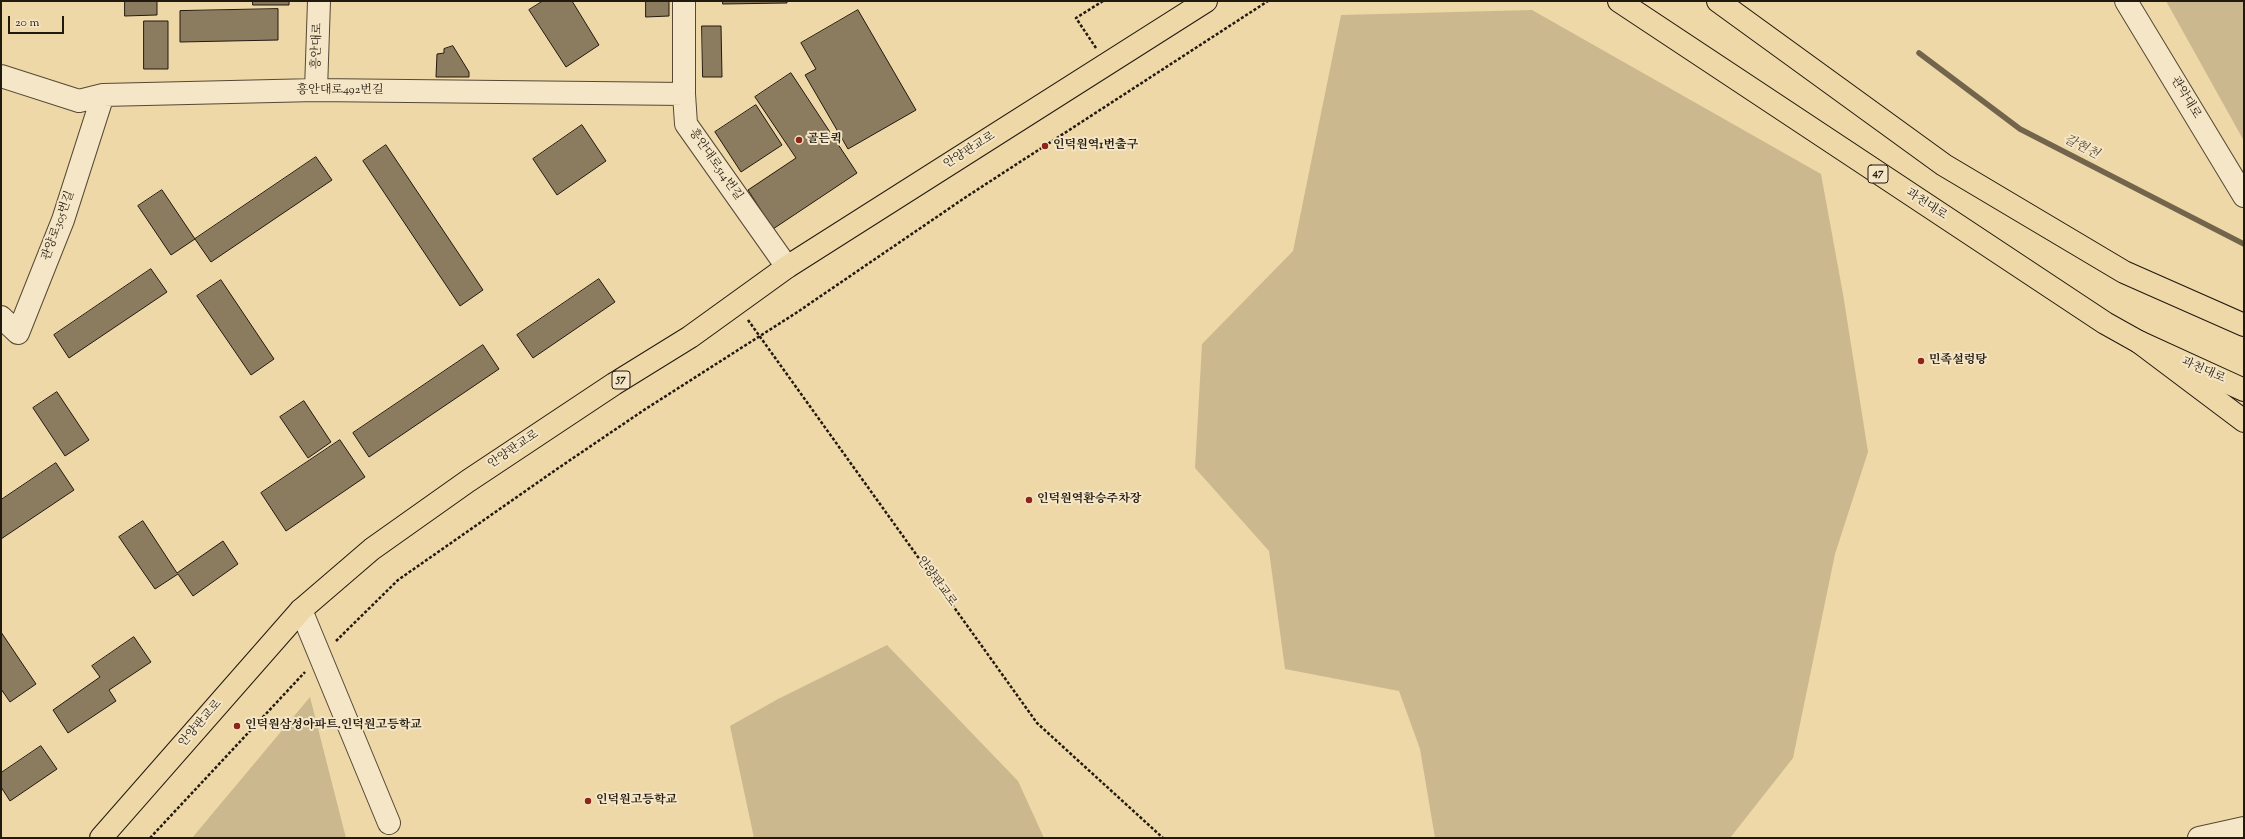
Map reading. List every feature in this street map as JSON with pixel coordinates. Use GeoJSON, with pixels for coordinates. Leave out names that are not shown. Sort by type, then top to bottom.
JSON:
{"type":"FeatureCollection","features":[{"type":"Feature","properties":{"kind":"main road"},"geometry":{"type":"LineString","coordinates":[[1169,24],[1175,1]]}},
{"type":"Feature","properties":{"kind":"main road","name":"안양판교로"},"geometry":{"type":"LineString","coordinates":[[101,838],[302,610],[372,549],[468,481],[614,384],[690,337],[787,267],[1206,1]]}},
{"type":"Feature","properties":{"kind":"main road","name":"과천대로"},"geometry":{"type":"LineString","coordinates":[[1618,1],[2105,324],[2139,342],[2244,390]]}},
{"type":"Feature","properties":{"kind":"main road"},"geometry":{"type":"LineString","coordinates":[[1718,1],[1944,165],[2124,272],[2244,325]]}},
{"type":"Feature","properties":{"kind":"main road"},"geometry":{"type":"LineString","coordinates":[[2139,342],[2244,421]]}},
{"type":"Feature","properties":{"kind":"street","name":"흥안대로"},"geometry":{"type":"LineString","coordinates":[[316,90],[319,1]]}},
{"type":"Feature","properties":{"kind":"street","name":"흥안대로514번길"},"geometry":{"type":"LineString","coordinates":[[684,1],[684,94],[686,124],[787,267]]}},
{"type":"Feature","properties":{"kind":"street","name":"관악대로"},"geometry":{"type":"LineString","coordinates":[[2132,3],[2244,196]]}},
{"type":"Feature","properties":{"kind":"street","name":"흥안대로492번길"},"geometry":{"type":"LineString","coordinates":[[1,76],[79,101],[103,95],[316,90],[684,94]]}},
{"type":"Feature","properties":{"kind":"street","name":"관양로305번길"},"geometry":{"type":"LineString","coordinates":[[1,317],[18,333],[63,220],[103,95]]}},
{"type":"Feature","properties":{"kind":"street"},"geometry":{"type":"LineString","coordinates":[[302,610],[389,823]]}},
{"type":"Feature","properties":{"kind":"street"},"geometry":{"type":"LineString","coordinates":[[2199,838],[2244,828]]}},
{"type":"Feature","properties":{"kind":"path"},"geometry":{"type":"LineString","coordinates":[[1103,1],[1076,18],[1106,64]]}},
{"type":"Feature","properties":{"kind":"path"},"geometry":{"type":"LineString","coordinates":[[150,838],[321,656],[398,580],[644,410],[760,336],[972,193],[1268,1]]}},
{"type":"Feature","properties":{"kind":"path","name":"안양판교로"},"geometry":{"type":"LineString","coordinates":[[736,303],[1037,722],[1163,838]]}},
{"type":"Feature","properties":{"kind":"shaded area"},"geometry":{"type":"Polygon","coordinates":[[[2166,1],[2244,1],[2244,141],[2166,1]]]}},
{"type":"Feature","properties":{"kind":"shaded area"},"geometry":{"type":"Polygon","coordinates":[[[1532,10],[1821,174],[1843,294],[1868,452],[1835,554],[1793,758],[1730,838],[1435,838],[1420,749],[1399,691],[1285,669],[1269,551],[1195,468],[1202,344],[1293,251],[1341,15],[1532,10]]]}},
{"type":"Feature","properties":{"kind":"shaded area"},"geometry":{"type":"Polygon","coordinates":[[[887,645],[1018,781],[1044,838],[754,838],[730,726],[778,699],[887,645]]]}},
{"type":"Feature","properties":{"kind":"shaded area"},"geometry":{"type":"Polygon","coordinates":[[[310,697],[346,838],[192,838],[310,697]]]}},
{"type":"Feature","properties":{"kind":"building"},"geometry":{"type":"Polygon","coordinates":[[[125,1],[157,1],[157,15],[125,16],[125,1]]]}},
{"type":"Feature","properties":{"kind":"building"},"geometry":{"type":"Polygon","coordinates":[[[253,1],[289,1],[289,5],[253,5],[253,1]]]}},
{"type":"Feature","properties":{"kind":"building"},"geometry":{"type":"Polygon","coordinates":[[[543,1],[572,1],[599,45],[566,67],[529,10],[543,1]]]}},
{"type":"Feature","properties":{"kind":"building"},"geometry":{"type":"Polygon","coordinates":[[[646,1],[669,1],[669,16],[646,17],[646,1]]]}},
{"type":"Feature","properties":{"kind":"building"},"geometry":{"type":"Polygon","coordinates":[[[723,1],[787,1],[787,3],[723,4],[723,1]]]}},
{"type":"Feature","properties":{"kind":"building"},"geometry":{"type":"Polygon","coordinates":[[[278,9],[278,40],[180,42],[180,11],[278,9]]]}},
{"type":"Feature","properties":{"kind":"building"},"geometry":{"type":"Polygon","coordinates":[[[858,10],[916,110],[848,149],[805,75],[816,69],[801,43],[858,10]]]}},
{"type":"Feature","properties":{"kind":"building"},"geometry":{"type":"Polygon","coordinates":[[[144,21],[168,21],[168,69],[144,69],[144,21]]]}},
{"type":"Feature","properties":{"kind":"building"},"geometry":{"type":"Polygon","coordinates":[[[702,26],[721,26],[722,77],[703,77],[702,26]]]}},
{"type":"Feature","properties":{"kind":"building"},"geometry":{"type":"Polygon","coordinates":[[[453,46],[469,72],[469,77],[436,77],[437,54],[444,53],[444,49],[453,46]]]}},
{"type":"Feature","properties":{"kind":"building"},"geometry":{"type":"Polygon","coordinates":[[[791,73],[857,173],[773,229],[748,190],[796,158],[755,97],[791,73]]]}},
{"type":"Feature","properties":{"kind":"building"},"geometry":{"type":"Polygon","coordinates":[[[756,105],[782,145],[741,172],[715,132],[756,105]]]}},
{"type":"Feature","properties":{"kind":"building"},"geometry":{"type":"Polygon","coordinates":[[[582,125],[606,161],[557,195],[533,159],[582,125]]]}},
{"type":"Feature","properties":{"kind":"building"},"geometry":{"type":"Polygon","coordinates":[[[386,145],[483,290],[460,306],[363,161],[386,145]]]}},
{"type":"Feature","properties":{"kind":"building"},"geometry":{"type":"Polygon","coordinates":[[[316,157],[332,180],[211,262],[195,239],[316,157]]]}},
{"type":"Feature","properties":{"kind":"building"},"geometry":{"type":"Polygon","coordinates":[[[162,190],[195,239],[171,255],[138,206],[162,190]]]}},
{"type":"Feature","properties":{"kind":"building"},"geometry":{"type":"Polygon","coordinates":[[[151,269],[167,292],[69,358],[54,335],[151,269]]]}},
{"type":"Feature","properties":{"kind":"building"},"geometry":{"type":"Polygon","coordinates":[[[599,279],[615,302],[533,358],[517,335],[599,279]]]}},
{"type":"Feature","properties":{"kind":"building"},"geometry":{"type":"Polygon","coordinates":[[[221,280],[274,359],[251,375],[197,296],[221,280]]]}},
{"type":"Feature","properties":{"kind":"building"},"geometry":{"type":"Polygon","coordinates":[[[483,345],[499,369],[369,457],[353,433],[483,345]]]}},
{"type":"Feature","properties":{"kind":"building"},"geometry":{"type":"Polygon","coordinates":[[[57,392],[89,440],[65,456],[33,408],[57,392]]]}},
{"type":"Feature","properties":{"kind":"building"},"geometry":{"type":"Polygon","coordinates":[[[304,401],[331,442],[308,458],[280,417],[304,401]]]}},
{"type":"Feature","properties":{"kind":"building"},"geometry":{"type":"Polygon","coordinates":[[[340,440],[365,477],[286,531],[261,493],[340,440]]]}},
{"type":"Feature","properties":{"kind":"building"},"geometry":{"type":"Polygon","coordinates":[[[56,463],[74,490],[1,539],[1,500],[56,463]]]}},
{"type":"Feature","properties":{"kind":"building"},"geometry":{"type":"Polygon","coordinates":[[[143,521],[177,573],[223,541],[238,564],[193,596],[178,574],[155,589],[119,537],[143,521]]]}},
{"type":"Feature","properties":{"kind":"building"},"geometry":{"type":"Polygon","coordinates":[[[1,632],[36,684],[10,702],[1,689],[1,632]]]}},
{"type":"Feature","properties":{"kind":"building"},"geometry":{"type":"Polygon","coordinates":[[[134,637],[151,662],[109,690],[116,701],[68,733],[53,710],[100,677],[92,666],[134,637]]]}},
{"type":"Feature","properties":{"kind":"building"},"geometry":{"type":"Polygon","coordinates":[[[41,746],[57,769],[10,801],[1,787],[1,773],[41,746]]]}},
{"type":"Feature","properties":{"kind":"waterway","name":"갈현천"},"geometry":{"type":"LineString","coordinates":[[1919,53],[2020,129],[2244,244]]}},
{"type":"Feature","properties":{"kind":"place","name":"골든퀵"},"geometry":{"type":"Point","coordinates":[799,140]}},
{"type":"Feature","properties":{"kind":"place","name":"인덕원역1번출구"},"geometry":{"type":"Point","coordinates":[1045,146]}},
{"type":"Feature","properties":{"kind":"place","name":"민족설렁탕"},"geometry":{"type":"Point","coordinates":[1921,361]}},
{"type":"Feature","properties":{"kind":"place","name":"인덕원역환승주차장"},"geometry":{"type":"Point","coordinates":[1029,500]}},
{"type":"Feature","properties":{"kind":"place","name":"인덕원삼성아파트.인덕원고등학교"},"geometry":{"type":"Point","coordinates":[237,726]}},
{"type":"Feature","properties":{"kind":"place","name":"인덕원고등학교"},"geometry":{"type":"Point","coordinates":[588,801]}}]}
